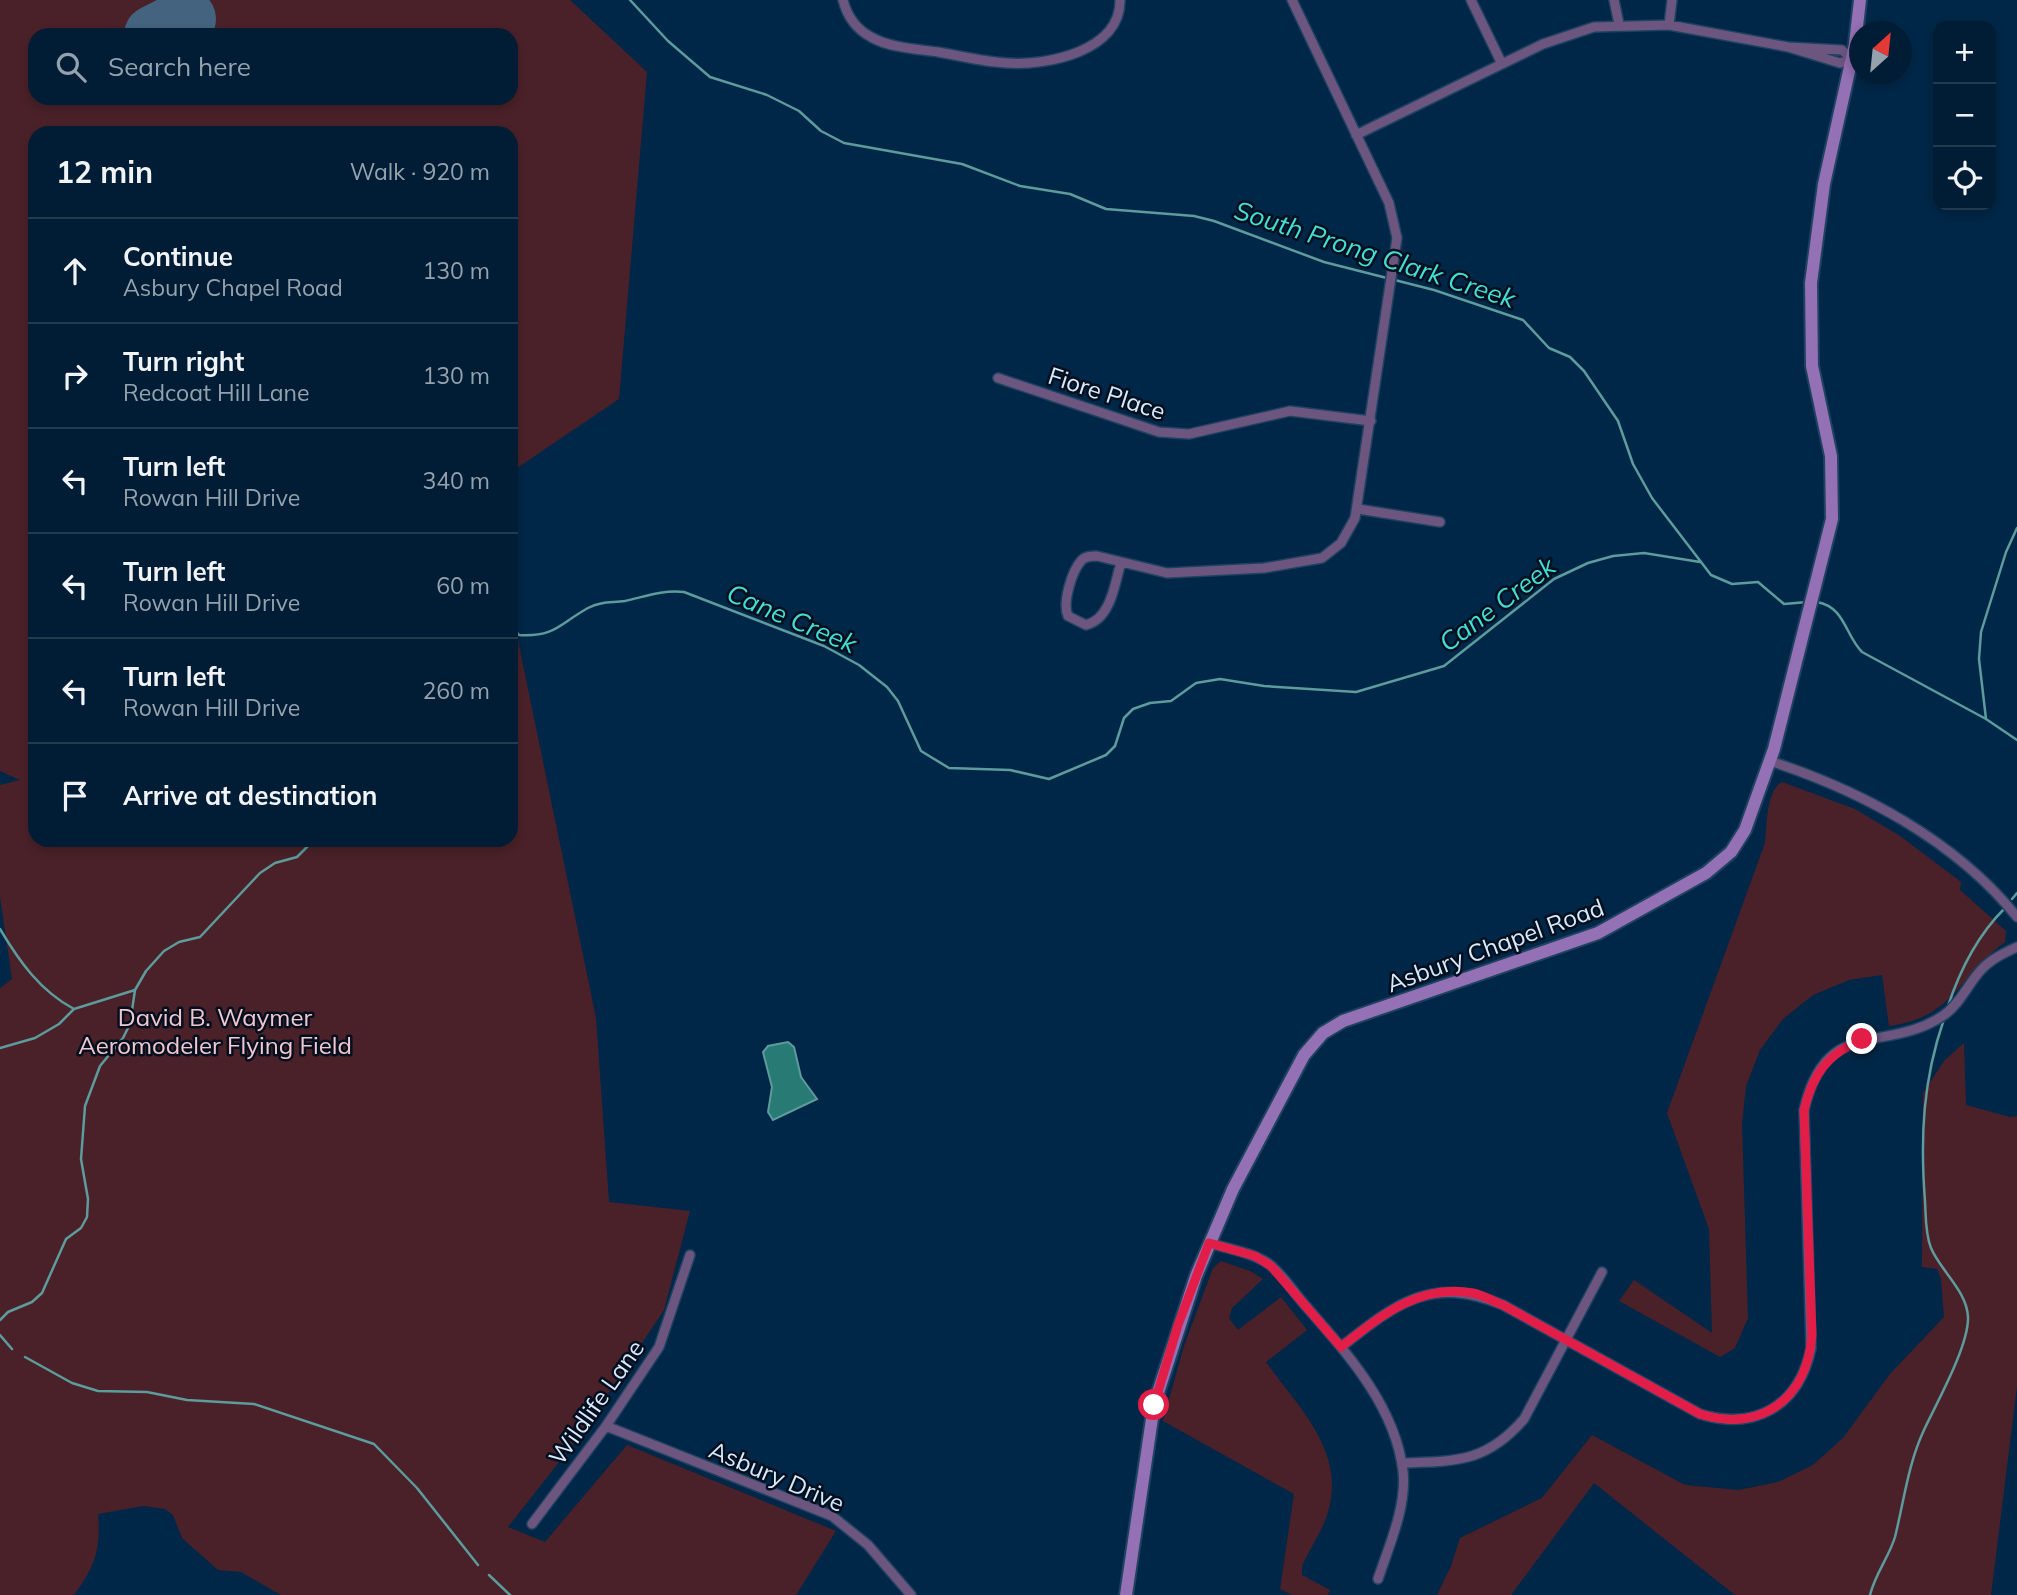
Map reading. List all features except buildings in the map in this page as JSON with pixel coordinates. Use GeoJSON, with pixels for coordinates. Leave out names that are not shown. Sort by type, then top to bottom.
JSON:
{"type":"FeatureCollection","features":[{"type":"Feature","properties":{"kind":"main road","name":"Asbury Chapel Road"},"geometry":{"type":"LineString","coordinates":[[1857,21],[1860,0]]}},
{"type":"Feature","properties":{"kind":"main road","name":"Asbury Chapel Road"},"geometry":{"type":"LineString","coordinates":[[1126,1595],[1147,1440],[1158,1386],[1209,1243],[1275,1107],[1304,1055],[1323,1033],[1343,1021],[1598,933],[1689,884],[1719,864],[1738,841],[1757,804],[1832,519],[1834,481],[1812,366],[1811,283],[1824,184],[1849,72]]}},
{"type":"Feature","properties":{"kind":"street"},"geometry":{"type":"LineString","coordinates":[[843,0],[855,24],[882,43],[1008,63],[1052,59],[1089,47],[1106,36],[1115,23],[1120,0]]}},
{"type":"Feature","properties":{"kind":"street"},"geometry":{"type":"LineString","coordinates":[[1121,562],[1108,605],[1100,619],[1087,625],[1068,615],[1065,603],[1084,557],[1097,556],[1184,575],[1264,568],[1321,558],[1341,544],[1358,509],[1397,238],[1393,214],[1292,0]]}},
{"type":"Feature","properties":{"kind":"street"},"geometry":{"type":"LineString","coordinates":[[1471,0],[1502,64]]}},
{"type":"Feature","properties":{"kind":"street"},"geometry":{"type":"LineString","coordinates":[[1614,0],[1619,24]]}},
{"type":"Feature","properties":{"kind":"street"},"geometry":{"type":"LineString","coordinates":[[1669,25],[1672,0]]}},
{"type":"Feature","properties":{"kind":"street"},"geometry":{"type":"LineString","coordinates":[[1356,135],[1570,33],[1619,24],[1669,25],[1787,47],[1840,63],[1849,60]]}},
{"type":"Feature","properties":{"kind":"street","name":"Fiore Place"},"geometry":{"type":"LineString","coordinates":[[998,378],[1159,432],[1189,434],[1290,411],[1371,421]]}},
{"type":"Feature","properties":{"kind":"street"},"geometry":{"type":"LineString","coordinates":[[1358,509],[1440,522]]}},
{"type":"Feature","properties":{"kind":"street"},"geometry":{"type":"LineString","coordinates":[[1770,761],[1864,799],[1898,817],[1953,857],[2017,917]]}},
{"type":"Feature","properties":{"kind":"street"},"geometry":{"type":"LineString","coordinates":[[1341,1347],[1386,1311],[1412,1300],[1444,1292],[1473,1293],[1503,1305],[1700,1414],[1721,1420],[1752,1420],[1783,1401],[1798,1382],[1811,1348],[1804,1110],[1814,1077],[1823,1063],[1846,1046],[1862,1039],[1915,1029],[1937,1020],[1951,1011],[1982,969],[2017,947]]}},
{"type":"Feature","properties":{"kind":"street"},"geometry":{"type":"LineString","coordinates":[[1209,1243],[1255,1256],[1271,1266],[1341,1347],[1379,1400],[1398,1443],[1404,1474],[1397,1519],[1378,1579]]}},
{"type":"Feature","properties":{"kind":"street","name":"Wildlife Lane"},"geometry":{"type":"LineString","coordinates":[[532,1524],[606,1426],[659,1347],[690,1255]]}},
{"type":"Feature","properties":{"kind":"street"},"geometry":{"type":"LineString","coordinates":[[1402,1463],[1460,1460],[1486,1453],[1507,1439],[1524,1419],[1602,1272]]}},
{"type":"Feature","properties":{"kind":"street","name":"Asbury Drive"},"geometry":{"type":"LineString","coordinates":[[606,1426],[832,1516],[868,1545],[911,1595]]}},
{"type":"Feature","properties":{"kind":"green space","name":"David B. Waymer Aeromodeler Flying Field"},"geometry":{"type":"Polygon","coordinates":[[[0,0],[570,0],[647,72],[619,399],[518,467],[518,126],[28,126],[28,847],[518,847],[518,641],[596,1018],[609,1202],[690,1211],[664,1310],[581,1434],[508,1527],[545,1542],[627,1445],[836,1531],[796,1595],[281,1595],[241,1572],[218,1570],[182,1538],[173,1515],[165,1509],[143,1506],[98,1514],[95,1557],[74,1595],[0,1595],[0,988],[12,979],[0,897],[0,785],[20,780],[0,771],[0,0]]]}},
{"type":"Feature","properties":{"kind":"green space"},"geometry":{"type":"Polygon","coordinates":[[[1782,782],[1855,809],[1900,836],[1961,882],[1960,890],[2006,931],[2005,942],[1942,1005],[1928,1014],[1889,1026],[1882,975],[1849,980],[1813,995],[1783,1019],[1760,1050],[1746,1086],[1742,1124],[1748,1318],[1735,1348],[1720,1357],[1619,1301],[1634,1280],[1712,1333],[1709,1229],[1667,1113],[1765,843],[1770,801],[1782,782]]]}},
{"type":"Feature","properties":{"kind":"green space"},"geometry":{"type":"Polygon","coordinates":[[[1964,1043],[1966,1105],[2010,1117],[2017,1116],[2017,1386],[1991,1595],[1735,1595],[1594,1483],[1511,1595],[1437,1595],[1451,1566],[1460,1538],[1542,1498],[1592,1435],[1685,1485],[1739,1490],[1778,1482],[1813,1465],[1843,1438],[1890,1374],[1944,1317],[1941,1279],[1937,1269],[1922,1267],[1923,1093],[1944,1061],[1964,1043]]]}},
{"type":"Feature","properties":{"kind":"green space"},"geometry":{"type":"Polygon","coordinates":[[[1221,1261],[1250,1271],[1263,1279],[1232,1308],[1229,1318],[1238,1330],[1281,1297],[1307,1330],[1266,1362],[1304,1413],[1325,1450],[1332,1490],[1328,1512],[1302,1566],[1302,1575],[1330,1590],[1328,1595],[1292,1595],[1280,1589],[1294,1494],[1163,1421],[1184,1346],[1213,1268],[1221,1261]]]}},
{"type":"Feature","properties":{"kind":"shaded area"},"geometry":{"type":"Polygon","coordinates":[[[788,1042],[794,1047],[801,1077],[817,1099],[773,1120],[768,1112],[772,1087],[763,1052],[768,1046],[788,1042]]]}},
{"type":"Feature","properties":{"kind":"waterway","name":"South Prong Clark Creek"},"geometry":{"type":"LineString","coordinates":[[630,0],[668,41],[710,77],[767,95],[799,111],[821,131],[844,143],[962,164],[1020,186],[1070,194],[1106,209],[1194,216],[1214,221],[1324,262],[1434,290],[1523,320],[1549,348],[1570,357],[1584,371],[1618,421],[1633,464],[1652,498],[1711,575],[1732,584],[1758,582],[1784,604],[1807,602]]}},
{"type":"Feature","properties":{"kind":"waterway"},"geometry":{"type":"LineString","coordinates":[[1986,719],[1979,659],[1981,632],[2006,552],[2017,528]]}},
{"type":"Feature","properties":{"kind":"waterway","name":"Cane Creek"},"geometry":{"type":"LineString","coordinates":[[518,634],[549,632],[597,604],[661,593],[684,592],[824,646],[859,665],[887,687],[898,701],[921,751],[949,768],[1010,770],[1049,779],[1106,755],[1115,746],[1124,718],[1133,709],[1150,703],[1171,701],[1196,683],[1220,679],[1264,686],[1356,692],[1444,666],[1554,579],[1588,563],[1613,556],[1644,553],[1700,562]]}},
{"type":"Feature","properties":{"kind":"waterway","name":"South Prong Clark Creek"},"geometry":{"type":"LineString","coordinates":[[1817,602],[1826,605],[1839,616],[1862,652],[1986,719],[2017,740]]}},
{"type":"Feature","properties":{"kind":"waterway","name":"Cane Creek"},"geometry":{"type":"LineString","coordinates":[[0,1320],[8,1312],[32,1302],[42,1293],[66,1239],[81,1228],[87,1217],[88,1199],[81,1159],[85,1106],[100,1066],[123,1038],[130,1024],[135,990],[146,971],[164,951],[179,942],[200,937],[260,873],[275,863],[297,857],[307,847]]}},
{"type":"Feature","properties":{"kind":"waterway"},"geometry":{"type":"LineString","coordinates":[[2012,899],[2017,893]]}},
{"type":"Feature","properties":{"kind":"waterway"},"geometry":{"type":"LineString","coordinates":[[1948,1006],[1970,954],[2004,909]]}},
{"type":"Feature","properties":{"kind":"waterway"},"geometry":{"type":"LineString","coordinates":[[0,929],[31,974],[62,1002],[74,1009]]}},
{"type":"Feature","properties":{"kind":"waterway"},"geometry":{"type":"LineString","coordinates":[[0,1048],[35,1038],[59,1024],[74,1009],[135,990]]}},
{"type":"Feature","properties":{"kind":"waterway"},"geometry":{"type":"LineString","coordinates":[[1870,1595],[1895,1537],[1910,1469],[1919,1443],[1958,1359],[1967,1329],[1968,1317],[1963,1298],[1935,1256],[1926,1224],[1923,1154],[1925,1108],[1931,1064],[1944,1019]]}},
{"type":"Feature","properties":{"kind":"waterway"},"geometry":{"type":"LineString","coordinates":[[0,1335],[12,1349]]}},
{"type":"Feature","properties":{"kind":"waterway"},"geometry":{"type":"LineString","coordinates":[[25,1357],[72,1383],[98,1391],[147,1392],[187,1400],[254,1404],[374,1444],[417,1488],[478,1565]]}},
{"type":"Feature","properties":{"kind":"waterway"},"geometry":{"type":"LineString","coordinates":[[489,1575],[510,1595]]}},
{"type":"Feature","properties":{"kind":"runway"},"geometry":{"type":"LineString","coordinates":[[168,28],[186,19]]}},
{"type":"Feature","properties":{"kind":"route"},"geometry":{"type":"LineString","coordinates":[[1154,1405],[1178,1325],[1209,1243],[1255,1256],[1271,1266],[1341,1347],[1386,1311],[1412,1300],[1444,1292],[1473,1293],[1503,1305],[1700,1414],[1721,1420],[1752,1420],[1783,1401],[1808,1363],[1812,1335],[1804,1110],[1814,1077],[1823,1063],[1846,1046],[1862,1039]]}}]}
